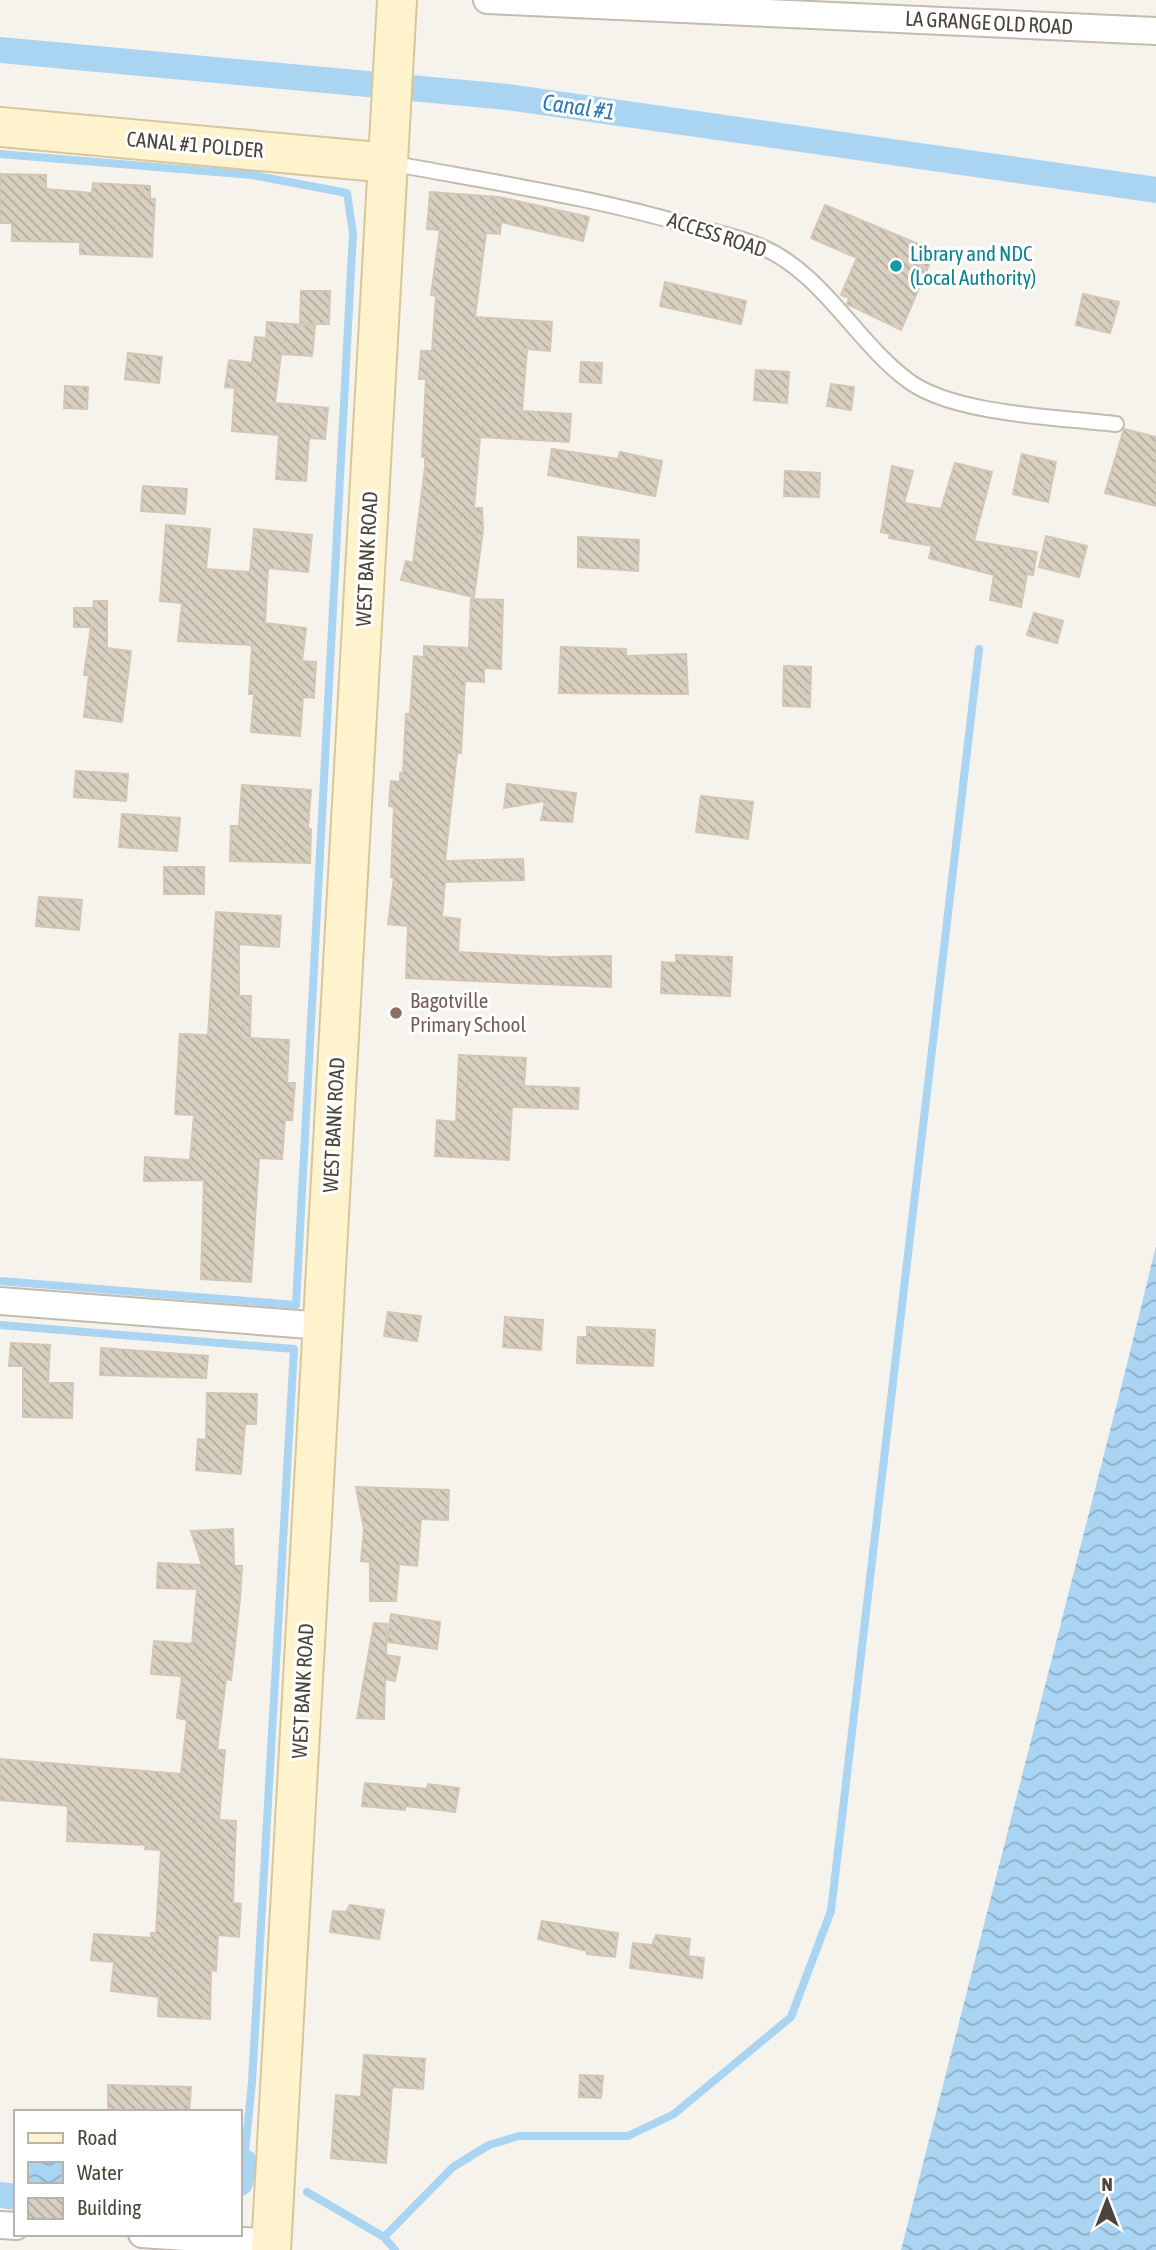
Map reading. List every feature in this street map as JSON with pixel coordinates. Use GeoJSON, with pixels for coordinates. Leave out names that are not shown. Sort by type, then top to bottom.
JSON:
{"type":"FeatureCollection","features":[{"type":"Feature","properties":{"kind":"street","name":"LA GRANGE OLD ROAD"},"geometry":{"type":"LineString","coordinates":[[487,0],[830,8],[1156,31]]}},
{"type":"Feature","properties":{"kind":"street","name":"WEST BANK ROAD"},"geometry":{"type":"LineString","coordinates":[[272,2247],[396,11]]}},
{"type":"Feature","properties":{"kind":"street","name":"CANAL #1 POLDER"},"geometry":{"type":"LineString","coordinates":[[0,127],[390,146]]}},
{"type":"Feature","properties":{"kind":"street"},"geometry":{"type":"LineString","coordinates":[[0,1301],[323,1326]]}},
{"type":"Feature","properties":{"kind":"street"},"geometry":{"type":"LineString","coordinates":[[162,2236],[272,2247]]}},
{"type":"Feature","properties":{"kind":"lane","name":"ACCESS ROAD"},"geometry":{"type":"LineString","coordinates":[[390,146],[637,210],[760,246],[782,257],[802,273],[894,369],[924,391],[964,405],[1116,424]]}},
{"type":"Feature","properties":{"kind":"water"},"geometry":{"type":"Polygon","coordinates":[[[1156,1246],[1156,2250],[901,2250],[1127,1364],[1156,1246]]]}},
{"type":"Feature","properties":{"kind":"building"},"geometry":{"type":"Polygon","coordinates":[[[0,174],[46,175],[46,189],[92,193],[93,183],[150,186],[150,199],[155,199],[152,257],[80,254],[80,242],[12,241],[12,223],[0,223],[0,174]]]}},
{"type":"Feature","properties":{"kind":"building"},"geometry":{"type":"Polygon","coordinates":[[[430,192],[499,197],[589,217],[583,241],[501,222],[500,234],[486,233],[475,317],[552,322],[550,351],[527,349],[522,411],[571,414],[569,442],[480,437],[474,508],[482,508],[483,529],[474,597],[401,580],[406,561],[413,563],[425,467],[425,457],[422,457],[426,379],[419,379],[421,351],[432,351],[436,296],[431,295],[440,230],[427,229],[430,192]]]}},
{"type":"Feature","properties":{"kind":"building","name":"Library and NDC (Local Authority)"},"geometry":{"type":"Polygon","coordinates":[[[825,205],[935,251],[901,330],[847,304],[849,298],[841,295],[857,258],[811,238],[825,205]]]}},
{"type":"Feature","properties":{"kind":"building"},"geometry":{"type":"Polygon","coordinates":[[[665,282],[746,301],[741,324],[660,306],[665,282]]]}},
{"type":"Feature","properties":{"kind":"building"},"geometry":{"type":"Polygon","coordinates":[[[301,291],[330,291],[329,324],[300,324],[301,291]]]}},
{"type":"Feature","properties":{"kind":"building"},"geometry":{"type":"Polygon","coordinates":[[[1083,294],[1119,302],[1110,333],[1076,325],[1083,294]]]}},
{"type":"Feature","properties":{"kind":"building"},"geometry":{"type":"Polygon","coordinates":[[[267,322],[315,326],[312,356],[281,354],[275,403],[328,408],[325,439],[309,438],[306,481],[276,479],[279,435],[232,431],[235,388],[225,387],[229,360],[252,363],[255,337],[266,338],[267,322]]]}},
{"type":"Feature","properties":{"kind":"building"},"geometry":{"type":"Polygon","coordinates":[[[128,353],[162,357],[159,383],[125,379],[128,353]]]}},
{"type":"Feature","properties":{"kind":"building"},"geometry":{"type":"Polygon","coordinates":[[[581,362],[602,363],[601,383],[580,382],[581,362]]]}},
{"type":"Feature","properties":{"kind":"building"},"geometry":{"type":"Polygon","coordinates":[[[756,370],[789,372],[787,403],[754,400],[756,370]]]}},
{"type":"Feature","properties":{"kind":"building"},"geometry":{"type":"Polygon","coordinates":[[[831,384],[854,387],[851,410],[827,406],[831,384]]]}},
{"type":"Feature","properties":{"kind":"building"},"geometry":{"type":"Polygon","coordinates":[[[65,386],[88,387],[87,409],[64,408],[65,386]]]}},
{"type":"Feature","properties":{"kind":"building"},"geometry":{"type":"Polygon","coordinates":[[[1124,429],[1156,437],[1156,506],[1105,493],[1124,429]]]}},
{"type":"Feature","properties":{"kind":"building"},"geometry":{"type":"Polygon","coordinates":[[[552,449],[618,459],[620,452],[662,461],[655,496],[548,475],[552,449]]]}},
{"type":"Feature","properties":{"kind":"building"},"geometry":{"type":"Polygon","coordinates":[[[1022,454],[1056,462],[1048,502],[1013,494],[1022,454]]]}},
{"type":"Feature","properties":{"kind":"building"},"geometry":{"type":"Polygon","coordinates":[[[955,463],[992,472],[974,541],[1037,552],[1033,575],[1027,574],[1021,607],[990,600],[994,575],[929,558],[932,546],[889,538],[890,534],[881,532],[892,466],[913,471],[904,503],[941,509],[955,463]]]}},
{"type":"Feature","properties":{"kind":"building"},"geometry":{"type":"Polygon","coordinates":[[[785,471],[820,473],[819,497],[784,496],[785,471]]]}},
{"type":"Feature","properties":{"kind":"building"},"geometry":{"type":"Polygon","coordinates":[[[143,486],[187,489],[185,514],[141,511],[143,486]]]}},
{"type":"Feature","properties":{"kind":"building"},"geometry":{"type":"Polygon","coordinates":[[[166,525],[210,529],[206,569],[250,572],[254,529],[312,535],[308,572],[268,568],[265,623],[306,628],[302,661],[316,662],[314,698],[303,697],[300,736],[251,732],[254,694],[249,694],[252,645],[178,641],[182,603],[160,601],[166,525]]]}},
{"type":"Feature","properties":{"kind":"building"},"geometry":{"type":"Polygon","coordinates":[[[1046,536],[1087,546],[1079,577],[1039,567],[1046,536]]]}},
{"type":"Feature","properties":{"kind":"building"},"geometry":{"type":"Polygon","coordinates":[[[578,537],[639,540],[638,571],[578,567],[578,537]]]}},
{"type":"Feature","properties":{"kind":"building"},"geometry":{"type":"Polygon","coordinates":[[[471,599],[503,600],[501,669],[484,668],[484,682],[465,681],[461,753],[457,753],[445,861],[523,859],[524,880],[445,882],[442,917],[460,919],[458,952],[552,957],[611,956],[611,987],[406,978],[408,926],[388,924],[394,877],[391,877],[394,807],[389,806],[391,781],[400,782],[400,773],[403,773],[406,714],[410,714],[414,656],[424,657],[424,646],[469,648],[471,599]]]}},
{"type":"Feature","properties":{"kind":"building"},"geometry":{"type":"Polygon","coordinates":[[[94,601],[107,601],[107,648],[131,651],[122,722],[84,717],[89,675],[84,675],[91,627],[74,627],[74,608],[93,608],[94,601]]]}},
{"type":"Feature","properties":{"kind":"building"},"geometry":{"type":"Polygon","coordinates":[[[1034,613],[1063,621],[1057,643],[1027,635],[1034,613]]]}},
{"type":"Feature","properties":{"kind":"building"},"geometry":{"type":"Polygon","coordinates":[[[561,647],[626,649],[626,656],[686,654],[688,694],[559,693],[561,647]]]}},
{"type":"Feature","properties":{"kind":"building"},"geometry":{"type":"Polygon","coordinates":[[[784,666],[811,667],[810,707],[783,706],[784,666]]]}},
{"type":"Feature","properties":{"kind":"building"},"geometry":{"type":"Polygon","coordinates":[[[76,771],[128,774],[126,801],[74,797],[76,771]]]}},
{"type":"Feature","properties":{"kind":"building"},"geometry":{"type":"Polygon","coordinates":[[[507,784],[576,793],[572,822],[541,820],[545,801],[504,808],[507,784]]]}},
{"type":"Feature","properties":{"kind":"building"},"geometry":{"type":"Polygon","coordinates":[[[242,785],[311,790],[308,829],[311,829],[310,863],[230,861],[231,826],[239,826],[242,785]]]}},
{"type":"Feature","properties":{"kind":"building"},"geometry":{"type":"Polygon","coordinates":[[[701,796],[753,802],[748,839],[696,832],[701,796]]]}},
{"type":"Feature","properties":{"kind":"building"},"geometry":{"type":"Polygon","coordinates":[[[122,814],[180,818],[177,851],[119,847],[122,814]]]}},
{"type":"Feature","properties":{"kind":"building"},"geometry":{"type":"Polygon","coordinates":[[[164,867],[204,867],[204,894],[164,894],[164,867]]]}},
{"type":"Feature","properties":{"kind":"building"},"geometry":{"type":"Polygon","coordinates":[[[39,897],[82,900],[79,930],[36,926],[39,897]]]}},
{"type":"Feature","properties":{"kind":"building"},"geometry":{"type":"Polygon","coordinates":[[[216,912],[281,916],[279,947],[239,944],[239,996],[251,996],[250,1038],[289,1040],[287,1083],[295,1083],[292,1120],[285,1120],[282,1159],[259,1158],[251,1282],[201,1279],[204,1180],[144,1181],[145,1157],[190,1160],[194,1115],[175,1114],[180,1034],[208,1035],[216,912]]]}},
{"type":"Feature","properties":{"kind":"building"},"geometry":{"type":"Polygon","coordinates":[[[676,955],[732,957],[730,996],[661,993],[662,962],[676,963],[676,955]]]}},
{"type":"Feature","properties":{"kind":"building"},"geometry":{"type":"Polygon","coordinates":[[[459,1055],[526,1058],[524,1086],[579,1088],[578,1109],[512,1107],[509,1160],[435,1156],[437,1120],[456,1122],[459,1055]]]}},
{"type":"Feature","properties":{"kind":"building"},"geometry":{"type":"Polygon","coordinates":[[[388,1312],[421,1316],[417,1341],[384,1336],[388,1312]]]}},
{"type":"Feature","properties":{"kind":"building"},"geometry":{"type":"Polygon","coordinates":[[[505,1317],[543,1320],[541,1350],[503,1347],[505,1317]]]}},
{"type":"Feature","properties":{"kind":"building"},"geometry":{"type":"Polygon","coordinates":[[[587,1327],[655,1330],[653,1366],[577,1363],[578,1337],[587,1337],[587,1327]]]}},
{"type":"Feature","properties":{"kind":"building"},"geometry":{"type":"Polygon","coordinates":[[[11,1343],[50,1345],[48,1383],[73,1383],[72,1418],[23,1417],[23,1366],[9,1366],[11,1343]]]}},
{"type":"Feature","properties":{"kind":"building"},"geometry":{"type":"Polygon","coordinates":[[[101,1348],[208,1356],[206,1378],[100,1375],[101,1348]]]}},
{"type":"Feature","properties":{"kind":"building"},"geometry":{"type":"Polygon","coordinates":[[[207,1393],[257,1394],[256,1424],[245,1424],[241,1474],[196,1470],[198,1439],[206,1440],[207,1393]]]}},
{"type":"Feature","properties":{"kind":"building"},"geometry":{"type":"Polygon","coordinates":[[[356,1487],[449,1490],[448,1520],[421,1519],[417,1566],[399,1564],[396,1601],[370,1601],[370,1562],[361,1561],[364,1529],[356,1487]]]}},
{"type":"Feature","properties":{"kind":"building"},"geometry":{"type":"Polygon","coordinates":[[[233,1529],[234,1566],[242,1566],[240,1599],[231,1680],[226,1679],[217,1750],[225,1750],[219,1820],[236,1821],[233,1903],[241,1904],[239,1937],[218,1935],[216,1971],[211,1970],[210,2019],[158,2016],[159,1997],[111,1991],[114,1962],[91,1960],[94,1934],[151,1938],[151,1933],[156,1933],[161,1850],[145,1849],[146,1845],[67,1841],[68,1806],[0,1800],[0,1759],[181,1774],[187,1720],[177,1718],[182,1676],[151,1674],[154,1641],[192,1644],[197,1589],[157,1588],[158,1563],[202,1565],[191,1531],[233,1529]]]}},
{"type":"Feature","properties":{"kind":"building"},"geometry":{"type":"Polygon","coordinates":[[[391,1614],[440,1622],[437,1649],[387,1642],[391,1614]]]}},
{"type":"Feature","properties":{"kind":"building"},"geometry":{"type":"Polygon","coordinates":[[[374,1623],[387,1624],[386,1655],[400,1657],[395,1681],[385,1679],[384,1719],[357,1718],[374,1623]]]}},
{"type":"Feature","properties":{"kind":"building"},"geometry":{"type":"Polygon","coordinates":[[[365,1783],[427,1789],[428,1784],[459,1788],[455,1812],[405,1806],[405,1810],[362,1806],[365,1783]]]}},
{"type":"Feature","properties":{"kind":"building"},"geometry":{"type":"Polygon","coordinates":[[[350,1905],[384,1910],[379,1939],[330,1932],[333,1911],[346,1912],[350,1905]]]}},
{"type":"Feature","properties":{"kind":"building"},"geometry":{"type":"Polygon","coordinates":[[[542,1921],[618,1933],[615,1957],[587,1954],[587,1951],[538,1939],[542,1921]]]}},
{"type":"Feature","properties":{"kind":"building"},"geometry":{"type":"Polygon","coordinates":[[[656,1935],[690,1939],[688,1956],[704,1958],[702,1978],[630,1968],[633,1943],[652,1945],[656,1935]]]}},
{"type":"Feature","properties":{"kind":"building"},"geometry":{"type":"Polygon","coordinates":[[[364,2055],[425,2059],[423,2089],[392,2087],[386,2163],[331,2158],[336,2095],[361,2097],[364,2055]]]}},
{"type":"Feature","properties":{"kind":"building"},"geometry":{"type":"Polygon","coordinates":[[[580,2075],[603,2076],[601,2098],[579,2097],[580,2075]]]}},
{"type":"Feature","properties":{"kind":"building"},"geometry":{"type":"Polygon","coordinates":[[[108,2085],[191,2087],[189,2110],[108,2110],[108,2085]]]}},
{"type":"Feature","properties":{"kind":"waterway","name":"Canal #1"},"geometry":{"type":"LineString","coordinates":[[0,50],[508,97],[1156,190]]}},
{"type":"Feature","properties":{"kind":"waterway"},"geometry":{"type":"LineString","coordinates":[[0,154],[252,175],[347,193],[353,233],[296,1305],[0,1281]]}},
{"type":"Feature","properties":{"kind":"waterway"},"geometry":{"type":"LineString","coordinates":[[384,2237],[453,2167],[489,2145],[519,2136],[628,2136],[674,2114],[791,2017],[831,1911],[979,649]]}},
{"type":"Feature","properties":{"kind":"waterway"},"geometry":{"type":"LineString","coordinates":[[0,1325],[294,1349],[252,2082],[244,2162]]}},
{"type":"Feature","properties":{"kind":"waterway"},"geometry":{"type":"LineString","coordinates":[[242,2172],[244,2162]]}},
{"type":"Feature","properties":{"kind":"waterway"},"geometry":{"type":"LineString","coordinates":[[307,2192],[384,2237],[395,2250]]}},
{"type":"Feature","properties":{"kind":"waterway"},"geometry":{"type":"LineString","coordinates":[[0,2195],[14,2197]]}},
{"type":"Feature","properties":{"kind":"place","name":"Library and NDC (Local Authority)"},"geometry":{"type":"Point","coordinates":[896,266]}},
{"type":"Feature","properties":{"kind":"place","name":"Bagotville Primary School"},"geometry":{"type":"Point","coordinates":[396,1013]}}]}
